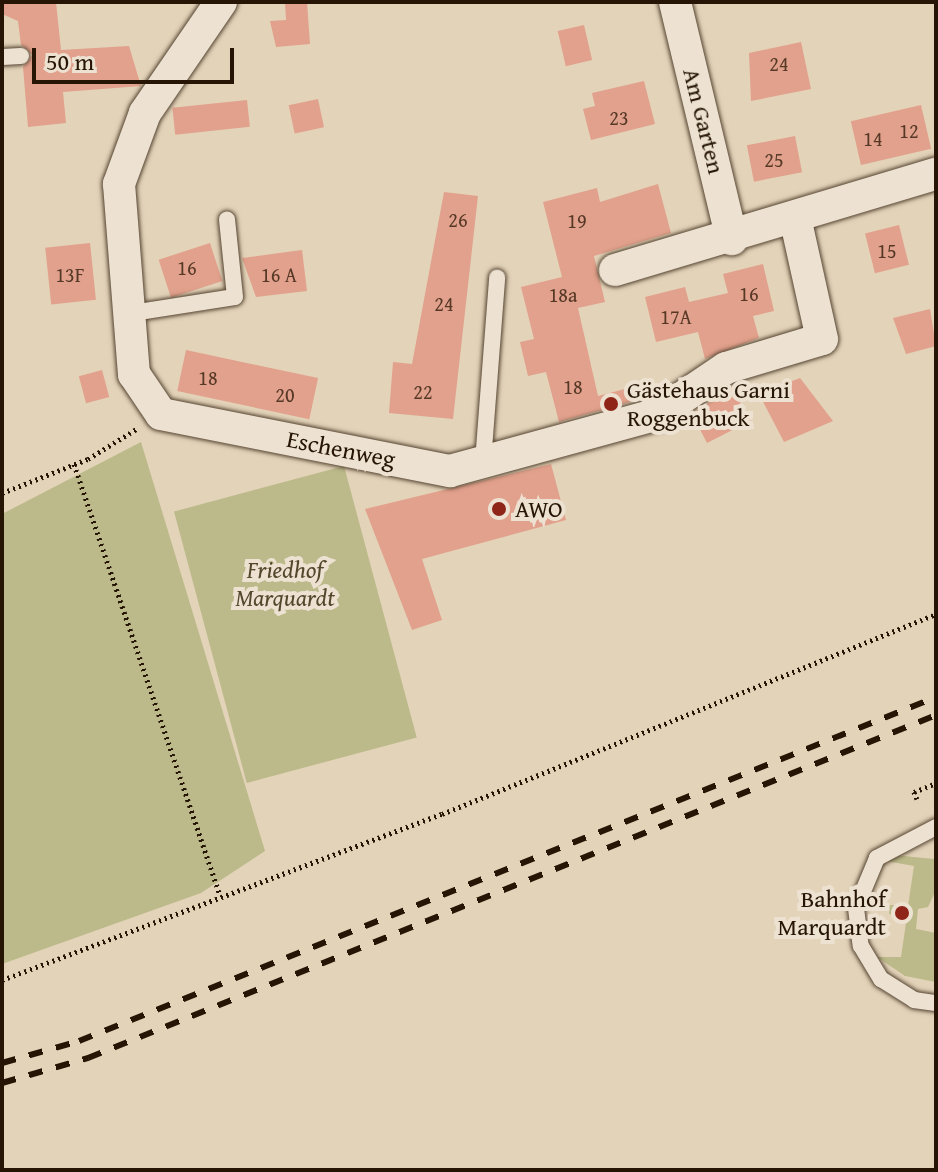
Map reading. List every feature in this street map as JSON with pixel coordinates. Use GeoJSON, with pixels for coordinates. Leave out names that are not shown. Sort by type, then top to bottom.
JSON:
{"type":"FeatureCollection","features":[{"type":"Feature","properties":{"kind":"street"},"geometry":{"type":"LineString","coordinates":[[161,414],[134,374],[117,221],[129,143],[221,2]]}},
{"type":"Feature","properties":{"kind":"street","name":"Am Garten"},"geometry":{"type":"LineString","coordinates":[[675,2],[732,239]]}},
{"type":"Feature","properties":{"kind":"street"},"geometry":{"type":"LineString","coordinates":[[615,270],[732,239],[936,174]]}},
{"type":"Feature","properties":{"kind":"street","name":"Eschenweg"},"geometry":{"type":"LineString","coordinates":[[161,414],[450,471],[658,414],[726,368],[822,339],[795,217]]}},
{"type":"Feature","properties":{"kind":"lane"},"geometry":{"type":"LineString","coordinates":[[2,57],[21,56]]}},
{"type":"Feature","properties":{"kind":"lane"},"geometry":{"type":"LineString","coordinates":[[126,314],[235,297],[227,219]]}},
{"type":"Feature","properties":{"kind":"lane"},"geometry":{"type":"LineString","coordinates":[[483,462],[497,278]]}},
{"type":"Feature","properties":{"kind":"lane"},"geometry":{"type":"LineString","coordinates":[[936,827],[877,858],[856,908],[861,946],[881,979],[914,1000],[936,1003]]}},
{"type":"Feature","properties":{"kind":"path"},"geometry":{"type":"LineString","coordinates":[[2,493],[74,464],[161,414]]}},
{"type":"Feature","properties":{"kind":"path"},"geometry":{"type":"LineString","coordinates":[[74,464],[220,895]]}},
{"type":"Feature","properties":{"kind":"path"},"geometry":{"type":"LineString","coordinates":[[2,980],[936,614]]}},
{"type":"Feature","properties":{"kind":"path"},"geometry":{"type":"LineString","coordinates":[[917,799],[914,792],[936,783]]}},
{"type":"Feature","properties":{"kind":"green space"},"geometry":{"type":"Polygon","coordinates":[[[141,442],[265,851],[201,893],[2,964],[2,514],[141,442]]]}},
{"type":"Feature","properties":{"kind":"green space","name":"Friedhof Marquardt"},"geometry":{"type":"Polygon","coordinates":[[[344,466],[417,737],[247,783],[174,512],[344,466]]]}},
{"type":"Feature","properties":{"kind":"green space"},"geometry":{"type":"Polygon","coordinates":[[[894,855],[934,859],[936,890],[928,907],[918,909],[916,929],[936,933],[936,982],[905,976],[877,957],[901,957],[907,916],[889,914],[890,905],[908,906],[914,866],[886,861],[894,855]]]}},
{"type":"Feature","properties":{"kind":"building"},"geometry":{"type":"Polygon","coordinates":[[[2,2],[56,2],[61,50],[129,46],[141,86],[63,92],[66,123],[28,127],[23,67],[32,55],[21,45],[18,21],[2,14],[2,2]]]}},
{"type":"Feature","properties":{"kind":"building"},"geometry":{"type":"Polygon","coordinates":[[[285,2],[307,2],[310,44],[276,47],[270,21],[286,20],[285,2]]]}},
{"type":"Feature","properties":{"kind":"building"},"geometry":{"type":"Polygon","coordinates":[[[584,25],[592,60],[566,66],[558,31],[584,25]]]}},
{"type":"Feature","properties":{"kind":"building"},"geometry":{"type":"Polygon","coordinates":[[[801,42],[811,89],[751,101],[749,53],[801,42]]]}},
{"type":"Feature","properties":{"kind":"building"},"geometry":{"type":"Polygon","coordinates":[[[644,81],[655,124],[591,140],[583,109],[595,106],[592,93],[644,81]]]}},
{"type":"Feature","properties":{"kind":"building"},"geometry":{"type":"Polygon","coordinates":[[[318,99],[324,127],[295,134],[289,105],[318,99]]]}},
{"type":"Feature","properties":{"kind":"building"},"geometry":{"type":"Polygon","coordinates":[[[247,100],[250,127],[175,135],[172,108],[247,100]]]}},
{"type":"Feature","properties":{"kind":"building"},"geometry":{"type":"Polygon","coordinates":[[[921,105],[931,149],[861,165],[851,121],[921,105]]]}},
{"type":"Feature","properties":{"kind":"building"},"geometry":{"type":"Polygon","coordinates":[[[795,136],[802,172],[754,182],[747,145],[795,136]]]}},
{"type":"Feature","properties":{"kind":"building"},"geometry":{"type":"Polygon","coordinates":[[[658,184],[671,233],[594,256],[605,302],[578,308],[598,396],[644,384],[648,397],[559,422],[546,372],[528,376],[520,342],[534,339],[521,287],[562,277],[543,202],[597,188],[600,202],[658,184]]]}},
{"type":"Feature","properties":{"kind":"building"},"geometry":{"type":"Polygon","coordinates":[[[444,192],[478,196],[453,419],[389,413],[393,362],[412,364],[444,192]]]}},
{"type":"Feature","properties":{"kind":"building"},"geometry":{"type":"Polygon","coordinates":[[[899,225],[909,265],[875,273],[865,233],[899,225]]]}},
{"type":"Feature","properties":{"kind":"building"},"geometry":{"type":"Polygon","coordinates":[[[90,243],[96,300],[51,304],[45,248],[90,243]]]}},
{"type":"Feature","properties":{"kind":"building"},"geometry":{"type":"Polygon","coordinates":[[[210,243],[222,281],[171,298],[159,260],[210,243]]]}},
{"type":"Feature","properties":{"kind":"building"},"geometry":{"type":"Polygon","coordinates":[[[302,250],[307,291],[256,297],[242,258],[302,250]]]}},
{"type":"Feature","properties":{"kind":"building"},"geometry":{"type":"Polygon","coordinates":[[[763,264],[774,311],[753,316],[759,338],[705,359],[698,332],[656,342],[645,297],[685,287],[689,302],[728,293],[723,274],[763,264]]]}},
{"type":"Feature","properties":{"kind":"building"},"geometry":{"type":"Polygon","coordinates":[[[930,309],[936,346],[906,354],[893,318],[930,309]]]}},
{"type":"Feature","properties":{"kind":"building"},"geometry":{"type":"Polygon","coordinates":[[[186,350],[318,378],[309,419],[177,391],[186,350]]]}},
{"type":"Feature","properties":{"kind":"building"},"geometry":{"type":"Polygon","coordinates":[[[102,370],[109,397],[86,403],[79,376],[102,370]]]}},
{"type":"Feature","properties":{"kind":"building"},"geometry":{"type":"Polygon","coordinates":[[[800,378],[833,421],[784,442],[759,394],[800,378]]]}},
{"type":"Feature","properties":{"kind":"building"},"geometry":{"type":"Polygon","coordinates":[[[732,387],[750,421],[707,443],[692,414],[732,387]]]}},
{"type":"Feature","properties":{"kind":"building"},"geometry":{"type":"Polygon","coordinates":[[[551,464],[566,520],[422,559],[442,620],[412,630],[365,509],[551,464]]]}},
{"type":"Feature","properties":{"kind":"railway"},"geometry":{"type":"LineString","coordinates":[[2,1063],[79,1041],[936,697]]}},
{"type":"Feature","properties":{"kind":"railway"},"geometry":{"type":"LineString","coordinates":[[2,1083],[88,1058],[936,715]]}},
{"type":"Feature","properties":{"kind":"place","name":"Gästehaus Garni Roggenbuck"},"geometry":{"type":"Point","coordinates":[611,404]}},
{"type":"Feature","properties":{"kind":"place","name":"AWO"},"geometry":{"type":"Point","coordinates":[499,509]}},
{"type":"Feature","properties":{"kind":"place","name":"Bahnhof Marquardt"},"geometry":{"type":"Point","coordinates":[902,913]}}]}
